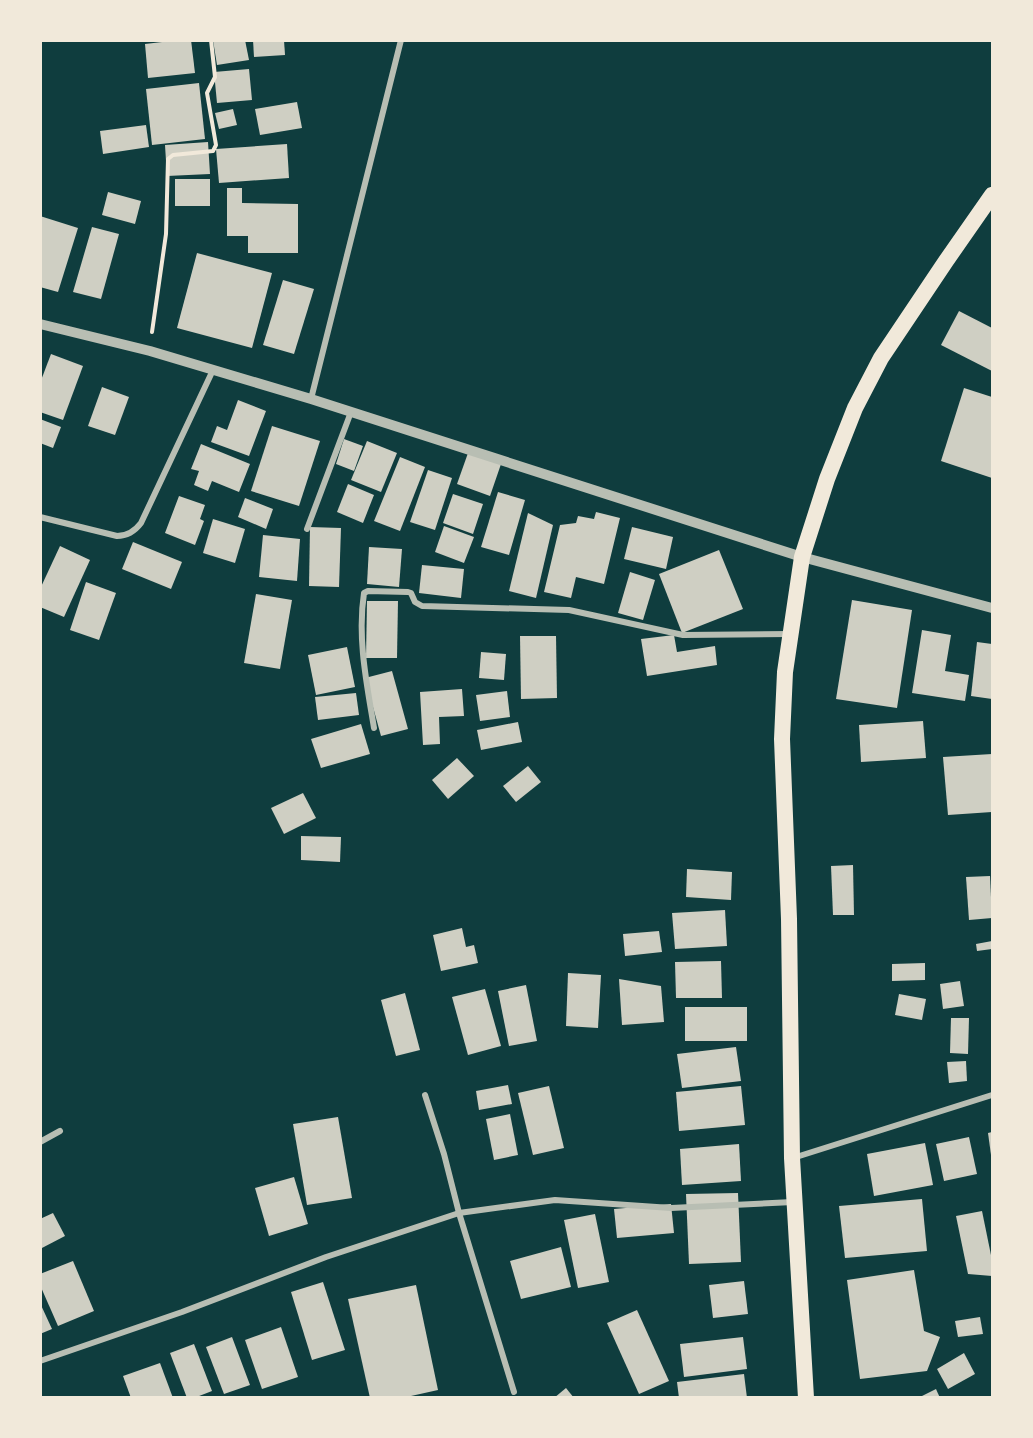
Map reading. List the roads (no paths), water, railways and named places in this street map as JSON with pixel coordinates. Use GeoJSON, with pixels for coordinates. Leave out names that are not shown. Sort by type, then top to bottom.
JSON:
{"type":"FeatureCollection","features":[{"type":"Feature","properties":{"kind":"highway"},"geometry":{"type":"LineString","coordinates":[[806,1398],[792,1158],[789,919],[782,739],[785,672],[802,557],[827,479],[855,408],[881,358],[993,195]]}},
{"type":"Feature","properties":{"kind":"street"},"geometry":{"type":"LineString","coordinates":[[311,399],[401,40]]}},
{"type":"Feature","properties":{"kind":"street"},"geometry":{"type":"LineString","coordinates":[[40,324],[150,351],[311,399],[802,557],[993,608]]}},
{"type":"Feature","properties":{"kind":"street"},"geometry":{"type":"LineString","coordinates":[[40,518],[117,536],[135,531],[141,523],[213,370]]}},
{"type":"Feature","properties":{"kind":"street"},"geometry":{"type":"LineString","coordinates":[[308,529],[351,412]]}},
{"type":"Feature","properties":{"kind":"street"},"geometry":{"type":"LineString","coordinates":[[374,728],[363,645],[362,604],[364,593],[368,591],[408,592],[415,602],[422,606],[569,610],[683,635],[791,634]]}},
{"type":"Feature","properties":{"kind":"street"},"geometry":{"type":"LineString","coordinates":[[425,1095],[514,1392]]}},
{"type":"Feature","properties":{"kind":"street"},"geometry":{"type":"LineString","coordinates":[[792,1158],[993,1095]]}},
{"type":"Feature","properties":{"kind":"street"},"geometry":{"type":"LineString","coordinates":[[40,1142],[60,1131]]}},
{"type":"Feature","properties":{"kind":"street"},"geometry":{"type":"LineString","coordinates":[[40,1361],[182,1312],[327,1257],[459,1213],[555,1200],[671,1208],[794,1202]]}}]}
